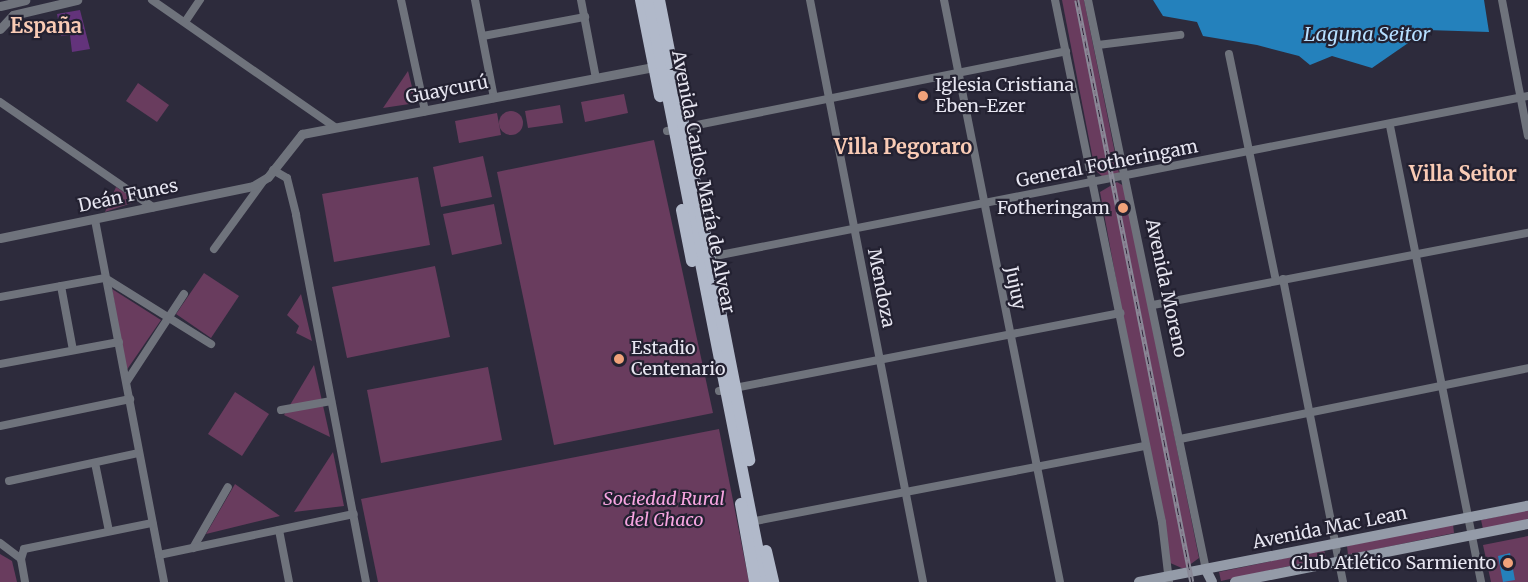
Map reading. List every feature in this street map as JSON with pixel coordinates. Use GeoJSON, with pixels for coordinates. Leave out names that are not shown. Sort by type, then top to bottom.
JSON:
{"type":"FeatureCollection","features":[{"type":"Feature","properties":{"kind":"main road","name":"Avenida Carlos María de Alvear"},"geometry":{"type":"LineString","coordinates":[[640,0],[675,130],[764,582]]}},
{"type":"Feature","properties":{"kind":"main road","name":"Avenida Carlos María de Alvear"},"geometry":{"type":"LineString","coordinates":[[649,0],[658,66]]}},
{"type":"Feature","properties":{"kind":"main road","name":"Avenida Carlos María de Alvear"},"geometry":{"type":"LineString","coordinates":[[659,0],[675,130]]}},
{"type":"Feature","properties":{"kind":"main road","name":"Avenida Mac Lean"},"geometry":{"type":"LineString","coordinates":[[1139,582],[1168,579],[1335,543],[1528,506]]}},
{"type":"Feature","properties":{"kind":"main road","name":"Avenida Carlos María de Alvear"},"geometry":{"type":"LineString","coordinates":[[752,522],[755,582]]}},
{"type":"Feature","properties":{"kind":"main road","name":"Avenida Carlos María de Alvear"},"geometry":{"type":"LineString","coordinates":[[752,522],[772,582]]}},
{"type":"Feature","properties":{"kind":"main road","name":"Avenida Mac Lean"},"geometry":{"type":"LineString","coordinates":[[1235,582],[1528,524]]}},
{"type":"Feature","properties":{"kind":"main road","name":"Avenida Moreno"},"geometry":{"type":"LineString","coordinates":[[1206,570],[1212,582]]}},
{"type":"Feature","properties":{"kind":"street"},"geometry":{"type":"LineString","coordinates":[[0,6],[25,0]]}},
{"type":"Feature","properties":{"kind":"street"},"geometry":{"type":"LineString","coordinates":[[0,28],[13,15],[76,0]]}},
{"type":"Feature","properties":{"kind":"street"},"geometry":{"type":"LineString","coordinates":[[152,0],[335,128]]}},
{"type":"Feature","properties":{"kind":"street"},"geometry":{"type":"LineString","coordinates":[[185,22],[200,0]]}},
{"type":"Feature","properties":{"kind":"street"},"geometry":{"type":"LineString","coordinates":[[401,0],[425,111]]}},
{"type":"Feature","properties":{"kind":"street"},"geometry":{"type":"LineString","coordinates":[[475,0],[494,98]]}},
{"type":"Feature","properties":{"kind":"street"},"geometry":{"type":"LineString","coordinates":[[581,0],[596,79]]}},
{"type":"Feature","properties":{"kind":"street","name":"Mendoza"},"geometry":{"type":"LineString","coordinates":[[810,0],[923,582]]}},
{"type":"Feature","properties":{"kind":"street","name":"Jujuy"},"geometry":{"type":"LineString","coordinates":[[944,0],[982,203],[1060,582]]}},
{"type":"Feature","properties":{"kind":"street"},"geometry":{"type":"LineString","coordinates":[[1055,0],[1146,446],[1168,579]]}},
{"type":"Feature","properties":{"kind":"street","name":"Avenida Moreno"},"geometry":{"type":"LineString","coordinates":[[1088,0],[1153,305],[1206,570]]}},
{"type":"Feature","properties":{"kind":"street"},"geometry":{"type":"LineString","coordinates":[[1505,1],[1524,97],[1528,136]]}},
{"type":"Feature","properties":{"kind":"street"},"geometry":{"type":"LineString","coordinates":[[483,36],[585,17]]}},
{"type":"Feature","properties":{"kind":"street"},"geometry":{"type":"LineString","coordinates":[[1098,45],[1180,34]]}},
{"type":"Feature","properties":{"kind":"street"},"geometry":{"type":"LineString","coordinates":[[675,130],[1066,51]]}},
{"type":"Feature","properties":{"kind":"street"},"geometry":{"type":"LineString","coordinates":[[1229,54],[1343,582]]}},
{"type":"Feature","properties":{"kind":"street","name":"Guaycurú"},"geometry":{"type":"LineString","coordinates":[[262,183],[296,137],[658,66]]}},
{"type":"Feature","properties":{"kind":"street","name":"General Fotheringam"},"geometry":{"type":"LineString","coordinates":[[700,259],[1390,126],[1524,97]]}},
{"type":"Feature","properties":{"kind":"street"},"geometry":{"type":"LineString","coordinates":[[0,102],[153,207]]}},
{"type":"Feature","properties":{"kind":"street"},"geometry":{"type":"LineString","coordinates":[[1390,126],[1481,582]]}},
{"type":"Feature","properties":{"kind":"street"},"geometry":{"type":"LineString","coordinates":[[273,170],[286,178],[289,187],[366,582]]}},
{"type":"Feature","properties":{"kind":"street"},"geometry":{"type":"LineString","coordinates":[[214,249],[262,183]]}},
{"type":"Feature","properties":{"kind":"street","name":"Deán Funes"},"geometry":{"type":"LineString","coordinates":[[0,238],[95,220],[262,183]]}},
{"type":"Feature","properties":{"kind":"street"},"geometry":{"type":"LineString","coordinates":[[95,220],[127,381],[162,582]]}},
{"type":"Feature","properties":{"kind":"street"},"geometry":{"type":"LineString","coordinates":[[1153,305],[1528,233]]}},
{"type":"Feature","properties":{"kind":"street"},"geometry":{"type":"LineString","coordinates":[[0,297],[105,278],[211,344]]}},
{"type":"Feature","properties":{"kind":"street"},"geometry":{"type":"LineString","coordinates":[[61,286],[73,350]]}},
{"type":"Feature","properties":{"kind":"street"},"geometry":{"type":"LineString","coordinates":[[127,381],[184,294]]}},
{"type":"Feature","properties":{"kind":"street"},"geometry":{"type":"LineString","coordinates":[[727,390],[1120,313]]}},
{"type":"Feature","properties":{"kind":"street"},"geometry":{"type":"LineString","coordinates":[[0,364],[119,342]]}},
{"type":"Feature","properties":{"kind":"street"},"geometry":{"type":"LineString","coordinates":[[1180,439],[1528,368]]}},
{"type":"Feature","properties":{"kind":"street"},"geometry":{"type":"LineString","coordinates":[[0,426],[130,399]]}},
{"type":"Feature","properties":{"kind":"street"},"geometry":{"type":"LineString","coordinates":[[281,410],[332,401]]}},
{"type":"Feature","properties":{"kind":"street"},"geometry":{"type":"LineString","coordinates":[[752,522],[1146,446]]}},
{"type":"Feature","properties":{"kind":"street"},"geometry":{"type":"LineString","coordinates":[[9,481],[139,453]]}},
{"type":"Feature","properties":{"kind":"street"},"geometry":{"type":"LineString","coordinates":[[94,463],[110,531]]}},
{"type":"Feature","properties":{"kind":"street"},"geometry":{"type":"LineString","coordinates":[[193,548],[228,487]]}},
{"type":"Feature","properties":{"kind":"street"},"geometry":{"type":"LineString","coordinates":[[159,555],[354,514]]}},
{"type":"Feature","properties":{"kind":"street"},"geometry":{"type":"LineString","coordinates":[[25,582],[21,559],[24,549],[152,522]]}},
{"type":"Feature","properties":{"kind":"street"},"geometry":{"type":"LineString","coordinates":[[279,530],[289,582]]}},
{"type":"Feature","properties":{"kind":"street"},"geometry":{"type":"LineString","coordinates":[[0,543],[21,559]]}},
{"type":"Feature","properties":{"kind":"green space"},"geometry":{"type":"Polygon","coordinates":[[[1062,0],[1084,0],[1119,173],[1103,177],[1095,170],[1062,0]]]}},
{"type":"Feature","properties":{"kind":"green space"},"geometry":{"type":"Polygon","coordinates":[[[408,71],[416,103],[383,108],[408,71]]]}},
{"type":"Feature","properties":{"kind":"green space"},"geometry":{"type":"Polygon","coordinates":[[[138,83],[169,105],[157,122],[126,101],[138,83]]]}},
{"type":"Feature","properties":{"kind":"green space"},"geometry":{"type":"Polygon","coordinates":[[[624,94],[628,113],[585,122],[581,102],[624,94]]]}},
{"type":"Feature","properties":{"kind":"green space"},"geometry":{"type":"Polygon","coordinates":[[[560,105],[563,123],[528,128],[525,111],[560,105]]]}},
{"type":"Feature","properties":{"kind":"green space"},"geometry":{"type":"Polygon","coordinates":[[[511,111],[516,112],[522,118],[522,128],[516,134],[511,135],[506,134],[500,128],[499,123],[500,118],[506,112],[511,111]]]}},
{"type":"Feature","properties":{"kind":"green space"},"geometry":{"type":"Polygon","coordinates":[[[497,113],[501,135],[459,143],[455,121],[497,113]]]}},
{"type":"Feature","properties":{"kind":"green space"},"geometry":{"type":"Polygon","coordinates":[[[654,140],[713,413],[554,445],[497,172],[654,140]]]}},
{"type":"Feature","properties":{"kind":"green space"},"geometry":{"type":"Polygon","coordinates":[[[483,156],[492,197],[441,207],[433,167],[483,156]]]}},
{"type":"Feature","properties":{"kind":"green space"},"geometry":{"type":"Polygon","coordinates":[[[418,177],[430,245],[334,262],[322,194],[418,177]]]}},
{"type":"Feature","properties":{"kind":"green space"},"geometry":{"type":"Polygon","coordinates":[[[1117,182],[1124,186],[1199,558],[1184,569],[1168,562],[1100,192],[1117,182]]]}},
{"type":"Feature","properties":{"kind":"green space"},"geometry":{"type":"Polygon","coordinates":[[[116,187],[138,201],[105,212],[116,187]]]}},
{"type":"Feature","properties":{"kind":"green space"},"geometry":{"type":"Polygon","coordinates":[[[494,204],[502,244],[452,255],[443,214],[494,204]]]}},
{"type":"Feature","properties":{"kind":"green space"},"geometry":{"type":"Polygon","coordinates":[[[435,266],[450,337],[347,358],[332,287],[435,266]]]}},
{"type":"Feature","properties":{"kind":"green space"},"geometry":{"type":"Polygon","coordinates":[[[204,273],[239,296],[211,338],[176,314],[204,273]]]}},
{"type":"Feature","properties":{"kind":"green space"},"geometry":{"type":"Polygon","coordinates":[[[112,289],[161,320],[126,371],[112,289]]]}},
{"type":"Feature","properties":{"kind":"green space"},"geometry":{"type":"Polygon","coordinates":[[[301,294],[312,341],[296,333],[299,326],[287,315],[301,294]]]}},
{"type":"Feature","properties":{"kind":"green space"},"geometry":{"type":"Polygon","coordinates":[[[314,365],[330,437],[284,415],[314,365]]]}},
{"type":"Feature","properties":{"kind":"green space"},"geometry":{"type":"Polygon","coordinates":[[[488,367],[502,440],[381,463],[367,390],[488,367]]]}},
{"type":"Feature","properties":{"kind":"green space"},"geometry":{"type":"Polygon","coordinates":[[[235,392],[269,414],[242,456],[208,434],[235,392]]]}},
{"type":"Feature","properties":{"kind":"green space","name":"Sociedad Rural del Chaco"},"geometry":{"type":"Polygon","coordinates":[[[719,429],[749,582],[378,582],[361,499],[719,429]]]}},
{"type":"Feature","properties":{"kind":"green space"},"geometry":{"type":"Polygon","coordinates":[[[333,452],[344,506],[294,512],[333,452]]]}},
{"type":"Feature","properties":{"kind":"green space"},"geometry":{"type":"Polygon","coordinates":[[[235,484],[280,516],[206,534],[235,484]]]}},
{"type":"Feature","properties":{"kind":"green space"},"geometry":{"type":"Polygon","coordinates":[[[1528,510],[1528,520],[1483,529],[1481,520],[1528,510]]]}},
{"type":"Feature","properties":{"kind":"green space"},"geometry":{"type":"Polygon","coordinates":[[[1453,524],[1454,533],[1348,555],[1347,546],[1453,524]]]}},
{"type":"Feature","properties":{"kind":"green space","name":"Club Atlético Sarmiento"},"geometry":{"type":"Polygon","coordinates":[[[1528,536],[1528,582],[1491,582],[1483,545],[1528,536]]]}},
{"type":"Feature","properties":{"kind":"green space"},"geometry":{"type":"Polygon","coordinates":[[[1324,550],[1326,558],[1221,581],[1219,572],[1324,550]]]}},
{"type":"Feature","properties":{"kind":"green space"},"geometry":{"type":"Polygon","coordinates":[[[0,554],[12,561],[17,582],[0,582],[0,554]]]}},
{"type":"Feature","properties":{"kind":"water","name":"Laguna Seitor"},"geometry":{"type":"Polygon","coordinates":[[[1153,0],[1484,0],[1489,32],[1427,30],[1372,68],[1332,56],[1310,65],[1299,56],[1257,45],[1203,36],[1197,22],[1163,16],[1153,0]]]}},
{"type":"Feature","properties":{"kind":"water"},"geometry":{"type":"Polygon","coordinates":[[[1510,553],[1515,580],[1503,582],[1498,556],[1510,553]]]}},
{"type":"Feature","properties":{"kind":"building"},"geometry":{"type":"Polygon","coordinates":[[[80,10],[90,49],[72,52],[70,35],[61,36],[57,14],[80,10]]]}},
{"type":"Feature","properties":{"kind":"railway"},"geometry":{"type":"LineString","coordinates":[[1077,0],[1192,582]]}},
{"type":"Feature","properties":{"kind":"place","name":"Iglesia Cristiana Eben-Ezer"},"geometry":{"type":"Point","coordinates":[923,96]}},
{"type":"Feature","properties":{"kind":"place","name":"Fotheringam"},"geometry":{"type":"Point","coordinates":[1123,208]}},
{"type":"Feature","properties":{"kind":"place","name":"Estadio Centenario"},"geometry":{"type":"Point","coordinates":[619,359]}},
{"type":"Feature","properties":{"kind":"place","name":"Club Atlético Sarmiento"},"geometry":{"type":"Point","coordinates":[1508,563]}},
{"type":"Feature","properties":{"kind":"district","name":"España"},"geometry":{"type":"Point","coordinates":[46,25]}},
{"type":"Feature","properties":{"kind":"district","name":"Villa Pegoraro"},"geometry":{"type":"Point","coordinates":[903,146]}},
{"type":"Feature","properties":{"kind":"district","name":"Villa Seitor"},"geometry":{"type":"Point","coordinates":[1463,173]}}]}
